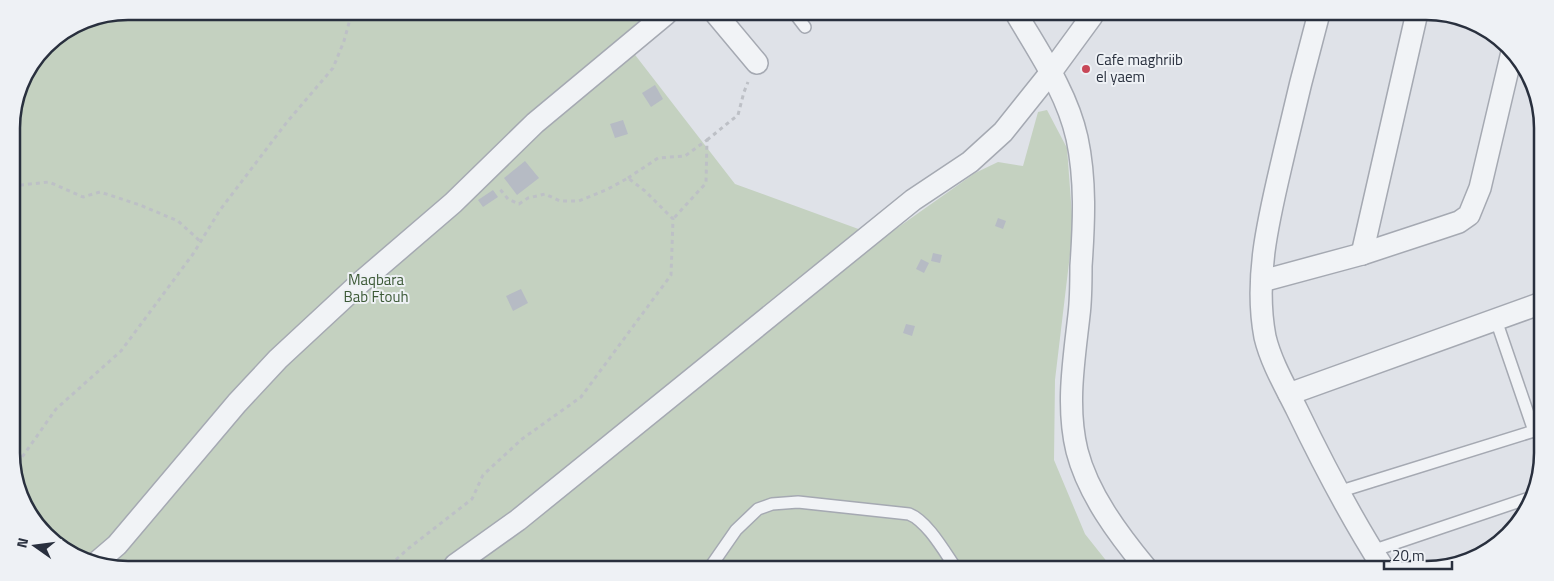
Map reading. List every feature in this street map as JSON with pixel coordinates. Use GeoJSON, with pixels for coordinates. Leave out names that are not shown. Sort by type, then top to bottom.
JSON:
{"type":"FeatureCollection","features":[{"type":"Feature","properties":{"kind":"street"},"geometry":{"type":"LineString","coordinates":[[103,558],[116,545],[236,403],[278,359],[361,282],[453,202],[534,123],[659,20]]}},
{"type":"Feature","properties":{"kind":"street"},"geometry":{"type":"LineString","coordinates":[[721,20],[757,63]]}},
{"type":"Feature","properties":{"kind":"street"},"geometry":{"type":"LineString","coordinates":[[1019,20],[1051,72],[1063,97],[1076,136],[1084,189],[1080,312],[1074,355],[1071,405],[1077,450],[1090,484],[1106,513],[1140,561]]}},
{"type":"Feature","properties":{"kind":"street"},"geometry":{"type":"LineString","coordinates":[[461,561],[518,520],[913,200],[980,154],[1017,116],[1089,20]]}},
{"type":"Feature","properties":{"kind":"street"},"geometry":{"type":"LineString","coordinates":[[1317,20],[1276,186],[1263,258],[1263,320],[1271,358],[1338,492],[1379,561]]}},
{"type":"Feature","properties":{"kind":"street"},"geometry":{"type":"LineString","coordinates":[[1362,254],[1415,20]]}},
{"type":"Feature","properties":{"kind":"street"},"geometry":{"type":"LineString","coordinates":[[1262,281],[1362,254],[1459,222],[1470,215],[1480,188],[1510,60]]}},
{"type":"Feature","properties":{"kind":"street"},"geometry":{"type":"LineString","coordinates":[[1289,394],[1534,306]]}},
{"type":"Feature","properties":{"kind":"lane"},"geometry":{"type":"LineString","coordinates":[[799,20],[805,27]]}},
{"type":"Feature","properties":{"kind":"lane"},"geometry":{"type":"LineString","coordinates":[[1496,320],[1534,431]]}},
{"type":"Feature","properties":{"kind":"lane"},"geometry":{"type":"LineString","coordinates":[[1338,492],[1534,434]]}},
{"type":"Feature","properties":{"kind":"lane"},"geometry":{"type":"LineString","coordinates":[[1372,551],[1523,500]]}},
{"type":"Feature","properties":{"kind":"lane"},"geometry":{"type":"LineString","coordinates":[[714,561],[736,530],[758,509],[772,504],[798,502],[909,514],[919,518],[951,561]]}},
{"type":"Feature","properties":{"kind":"path"},"geometry":{"type":"LineString","coordinates":[[20,460],[56,409],[121,351],[201,242],[220,210],[287,122],[333,68],[350,20]]}},
{"type":"Feature","properties":{"kind":"path"},"geometry":{"type":"LineString","coordinates":[[485,171],[508,199],[518,204],[528,198],[545,194],[560,201],[579,201],[608,189],[658,158],[685,156],[707,140],[738,115],[744,92],[757,63]]}},
{"type":"Feature","properties":{"kind":"path"},"geometry":{"type":"LineString","coordinates":[[394,561],[472,499],[483,475],[522,440],[581,397],[671,275],[673,219],[706,183],[707,140]]}},
{"type":"Feature","properties":{"kind":"path"},"geometry":{"type":"LineString","coordinates":[[628,178],[673,219]]}},
{"type":"Feature","properties":{"kind":"path"},"geometry":{"type":"LineString","coordinates":[[20,185],[49,182],[83,196],[100,192],[140,205],[178,221],[201,242]]}},
{"type":"Feature","properties":{"kind":"green space","name":"Maqbara Bab Ftouh"},"geometry":{"type":"Polygon","coordinates":[[[644,20],[622,38],[735,184],[883,238],[975,173],[998,162],[1023,166],[1038,112],[1047,110],[1067,148],[1073,229],[1055,380],[1054,460],[1085,534],[1106,561],[128,561],[107,559],[93,555],[80,550],[60,536],[60,521],[45,521],[31,501],[22,474],[20,460],[20,121],[26,93],[34,74],[42,62],[68,38],[87,28],[114,21],[644,20]]]}},
{"type":"Feature","properties":{"kind":"building"},"geometry":{"type":"Polygon","coordinates":[[[655,85],[663,99],[651,107],[642,93],[655,85]]]}},
{"type":"Feature","properties":{"kind":"building"},"geometry":{"type":"Polygon","coordinates":[[[623,120],[628,134],[615,138],[610,124],[623,120]]]}},
{"type":"Feature","properties":{"kind":"building"},"geometry":{"type":"Polygon","coordinates":[[[525,161],[539,178],[517,195],[504,178],[525,161]]]}},
{"type":"Feature","properties":{"kind":"building"},"geometry":{"type":"Polygon","coordinates":[[[493,190],[498,197],[483,207],[478,200],[493,190]]]}},
{"type":"Feature","properties":{"kind":"building"},"geometry":{"type":"Polygon","coordinates":[[[998,218],[1006,221],[1003,229],[995,226],[998,218]]]}},
{"type":"Feature","properties":{"kind":"building"},"geometry":{"type":"Polygon","coordinates":[[[933,253],[942,255],[940,263],[931,261],[933,253]]]}},
{"type":"Feature","properties":{"kind":"building"},"geometry":{"type":"Polygon","coordinates":[[[921,259],[929,263],[924,273],[916,269],[921,259]]]}},
{"type":"Feature","properties":{"kind":"building"},"geometry":{"type":"Polygon","coordinates":[[[521,289],[528,303],[513,311],[506,296],[521,289]]]}},
{"type":"Feature","properties":{"kind":"building"},"geometry":{"type":"Polygon","coordinates":[[[906,324],[915,326],[912,336],[903,333],[906,324]]]}},
{"type":"Feature","properties":{"kind":"place","name":"Cafe maghriib el yaem"},"geometry":{"type":"Point","coordinates":[1086,69]}}]}
